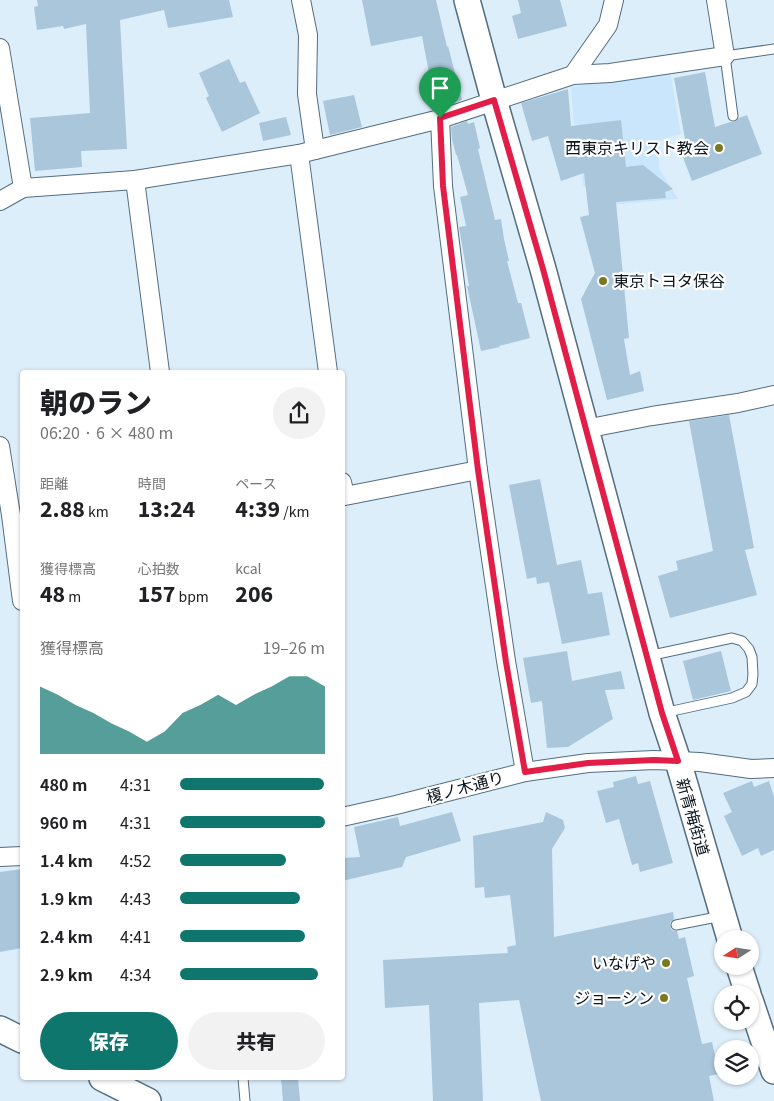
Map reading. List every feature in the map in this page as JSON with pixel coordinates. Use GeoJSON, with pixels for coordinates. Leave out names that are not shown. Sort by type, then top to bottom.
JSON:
{"type":"FeatureCollection","features":[{"type":"Feature","properties":{"kind":"main road","name":"新青梅街道"},"geometry":{"type":"LineString","coordinates":[[467,0],[543,269],[662,713],[678,761],[726,927]]}},
{"type":"Feature","properties":{"kind":"main road"},"geometry":{"type":"LineString","coordinates":[[759,1027],[774,1072]]}},
{"type":"Feature","properties":{"kind":"main road"},"geometry":{"type":"LineString","coordinates":[[0,1028],[20,1039]]}},
{"type":"Feature","properties":{"kind":"main road"},"geometry":{"type":"LineString","coordinates":[[108,1087],[148,1101]]}},
{"type":"Feature","properties":{"kind":"street"},"geometry":{"type":"LineString","coordinates":[[301,0],[308,35],[307,152],[328,370]]}},
{"type":"Feature","properties":{"kind":"street"},"geometry":{"type":"LineString","coordinates":[[573,75],[608,25],[614,0]]}},
{"type":"Feature","properties":{"kind":"street"},"geometry":{"type":"LineString","coordinates":[[0,201],[23,188],[135,180],[307,152],[440,118],[573,75],[610,73],[725,56],[716,0]]}},
{"type":"Feature","properties":{"kind":"street"},"geometry":{"type":"LineString","coordinates":[[0,48],[23,188]]}},
{"type":"Feature","properties":{"kind":"street"},"geometry":{"type":"LineString","coordinates":[[440,118],[443,186],[478,470],[506,662],[525,772]]}},
{"type":"Feature","properties":{"kind":"street"},"geometry":{"type":"LineString","coordinates":[[135,180],[160,370]]}},
{"type":"Feature","properties":{"kind":"street"},"geometry":{"type":"LineString","coordinates":[[585,429],[774,395]]}},
{"type":"Feature","properties":{"kind":"street"},"geometry":{"type":"LineString","coordinates":[[0,446],[17,514],[20,566]]}},
{"type":"Feature","properties":{"kind":"street"},"geometry":{"type":"LineString","coordinates":[[345,496],[478,470]]}},
{"type":"Feature","properties":{"kind":"street","name":"榎ノ木通り"},"geometry":{"type":"LineString","coordinates":[[345,816],[525,772],[588,763],[654,760],[700,762],[751,769],[774,768]]}},
{"type":"Feature","properties":{"kind":"street"},"geometry":{"type":"LineString","coordinates":[[0,857],[20,856]]}},
{"type":"Feature","properties":{"kind":"lane"},"geometry":{"type":"LineString","coordinates":[[733,116],[725,56],[774,49]]}},
{"type":"Feature","properties":{"kind":"lane"},"geometry":{"type":"LineString","coordinates":[[647,656],[732,638],[742,641],[749,649],[752,657],[754,674],[752,684],[746,692],[732,698],[662,713]]}},
{"type":"Feature","properties":{"kind":"lane"},"geometry":{"type":"LineString","coordinates":[[676,925],[726,927]]}},
{"type":"Feature","properties":{"kind":"lane"},"geometry":{"type":"LineString","coordinates":[[243,1080],[245,1101]]}},
{"type":"Feature","properties":{"kind":"shaded area"},"geometry":{"type":"Polygon","coordinates":[[[670,71],[681,134],[657,141],[659,168],[678,199],[595,206],[588,188],[583,185],[577,124],[574,125],[571,87],[670,71]]]}},
{"type":"Feature","properties":{"kind":"building"},"geometry":{"type":"Polygon","coordinates":[[[37,0],[229,0],[233,17],[168,28],[164,10],[120,20],[127,149],[81,151],[82,167],[35,171],[30,118],[90,113],[86,24],[64,29],[63,26],[37,30],[34,7],[38,6],[37,0]]]}},
{"type":"Feature","properties":{"kind":"building"},"geometry":{"type":"Polygon","coordinates":[[[362,0],[436,0],[462,100],[436,109],[422,36],[371,46],[362,0]]]}},
{"type":"Feature","properties":{"kind":"building"},"geometry":{"type":"Polygon","coordinates":[[[518,0],[560,0],[567,26],[518,39],[512,16],[521,13],[518,0]]]}},
{"type":"Feature","properties":{"kind":"building"},"geometry":{"type":"Polygon","coordinates":[[[229,59],[240,83],[245,81],[260,113],[222,132],[206,98],[209,96],[199,73],[229,59]]]}},
{"type":"Feature","properties":{"kind":"building","name":"西東京キリスト教会"},"geometry":{"type":"Polygon","coordinates":[[[705,72],[715,127],[734,122],[747,115],[762,154],[692,181],[677,142],[685,139],[674,78],[705,72]]]}},
{"type":"Feature","properties":{"kind":"building"},"geometry":{"type":"Polygon","coordinates":[[[568,89],[571,126],[621,120],[626,167],[643,165],[673,189],[665,192],[666,198],[616,202],[629,338],[624,339],[630,375],[640,371],[644,391],[607,400],[581,299],[595,273],[580,217],[589,215],[584,173],[561,181],[548,136],[532,141],[521,103],[568,89]]]}},
{"type":"Feature","properties":{"kind":"building"},"geometry":{"type":"Polygon","coordinates":[[[354,95],[362,127],[330,135],[323,101],[354,95]]]}},
{"type":"Feature","properties":{"kind":"building"},"geometry":{"type":"Polygon","coordinates":[[[286,117],[291,135],[263,141],[259,123],[286,117]]]}},
{"type":"Feature","properties":{"kind":"building"},"geometry":{"type":"Polygon","coordinates":[[[467,121],[468,124],[474,122],[480,148],[478,149],[495,220],[501,219],[509,261],[507,261],[530,338],[481,351],[467,286],[469,286],[459,227],[466,226],[460,197],[468,195],[452,139],[451,127],[467,121]]]}},
{"type":"Feature","properties":{"kind":"building"},"geometry":{"type":"Polygon","coordinates":[[[729,415],[754,548],[745,550],[757,595],[670,618],[658,576],[678,570],[676,561],[713,551],[689,421],[729,415]]]}},
{"type":"Feature","properties":{"kind":"building"},"geometry":{"type":"Polygon","coordinates":[[[540,479],[557,565],[581,560],[588,594],[602,592],[610,635],[562,644],[549,582],[537,584],[536,577],[527,579],[509,485],[540,479]]]}},
{"type":"Feature","properties":{"kind":"building"},"geometry":{"type":"Polygon","coordinates":[[[567,651],[572,681],[621,671],[625,689],[605,690],[613,719],[568,747],[547,748],[542,701],[531,703],[523,658],[567,651]]]}},
{"type":"Feature","properties":{"kind":"building"},"geometry":{"type":"Polygon","coordinates":[[[721,651],[731,691],[693,700],[683,661],[721,651]]]}},
{"type":"Feature","properties":{"kind":"building"},"geometry":{"type":"Polygon","coordinates":[[[636,776],[638,784],[650,781],[673,863],[640,872],[638,863],[632,865],[619,819],[606,823],[597,791],[614,787],[613,782],[636,776]]]}},
{"type":"Feature","properties":{"kind":"building"},"geometry":{"type":"Polygon","coordinates":[[[752,781],[754,787],[769,781],[774,797],[774,850],[761,856],[758,848],[742,856],[724,816],[732,812],[723,793],[752,781]]]}},
{"type":"Feature","properties":{"kind":"building"},"geometry":{"type":"Polygon","coordinates":[[[452,812],[461,841],[406,857],[402,867],[345,880],[345,858],[360,857],[354,827],[398,817],[400,826],[452,812]]]}},
{"type":"Feature","properties":{"kind":"building"},"geometry":{"type":"Polygon","coordinates":[[[546,812],[563,820],[565,828],[552,849],[554,937],[673,912],[674,919],[670,923],[671,929],[677,931],[679,939],[685,937],[694,976],[687,978],[702,1044],[712,1042],[714,1051],[714,1075],[709,1076],[714,1101],[541,1101],[519,1000],[479,1003],[483,1101],[433,1101],[429,1005],[385,1008],[383,960],[508,953],[507,947],[516,945],[510,895],[485,898],[484,887],[475,888],[473,836],[543,822],[546,812]]]}},
{"type":"Feature","properties":{"kind":"building"},"geometry":{"type":"Polygon","coordinates":[[[20,869],[20,948],[0,952],[0,872],[20,869]]]}},
{"type":"Feature","properties":{"kind":"building"},"geometry":{"type":"Polygon","coordinates":[[[281,1080],[298,1080],[300,1101],[283,1101],[281,1080]]]}},
{"type":"Feature","properties":{"kind":"place","name":"西東京キリスト教会"},"geometry":{"type":"Point","coordinates":[719,148]}},
{"type":"Feature","properties":{"kind":"place","name":"東京トヨタ保谷"},"geometry":{"type":"Point","coordinates":[603,281]}},
{"type":"Feature","properties":{"kind":"place","name":"いなげや"},"geometry":{"type":"Point","coordinates":[666,963]}},
{"type":"Feature","properties":{"kind":"place","name":"ジョーシン"},"geometry":{"type":"Point","coordinates":[664,998]}},
{"type":"Feature","properties":{"kind":"route"},"geometry":{"type":"LineString","coordinates":[[494,100],[543,269],[662,713],[678,761],[654,760],[588,763],[525,772],[506,662],[478,470],[443,186],[440,118],[494,100]]}}]}
